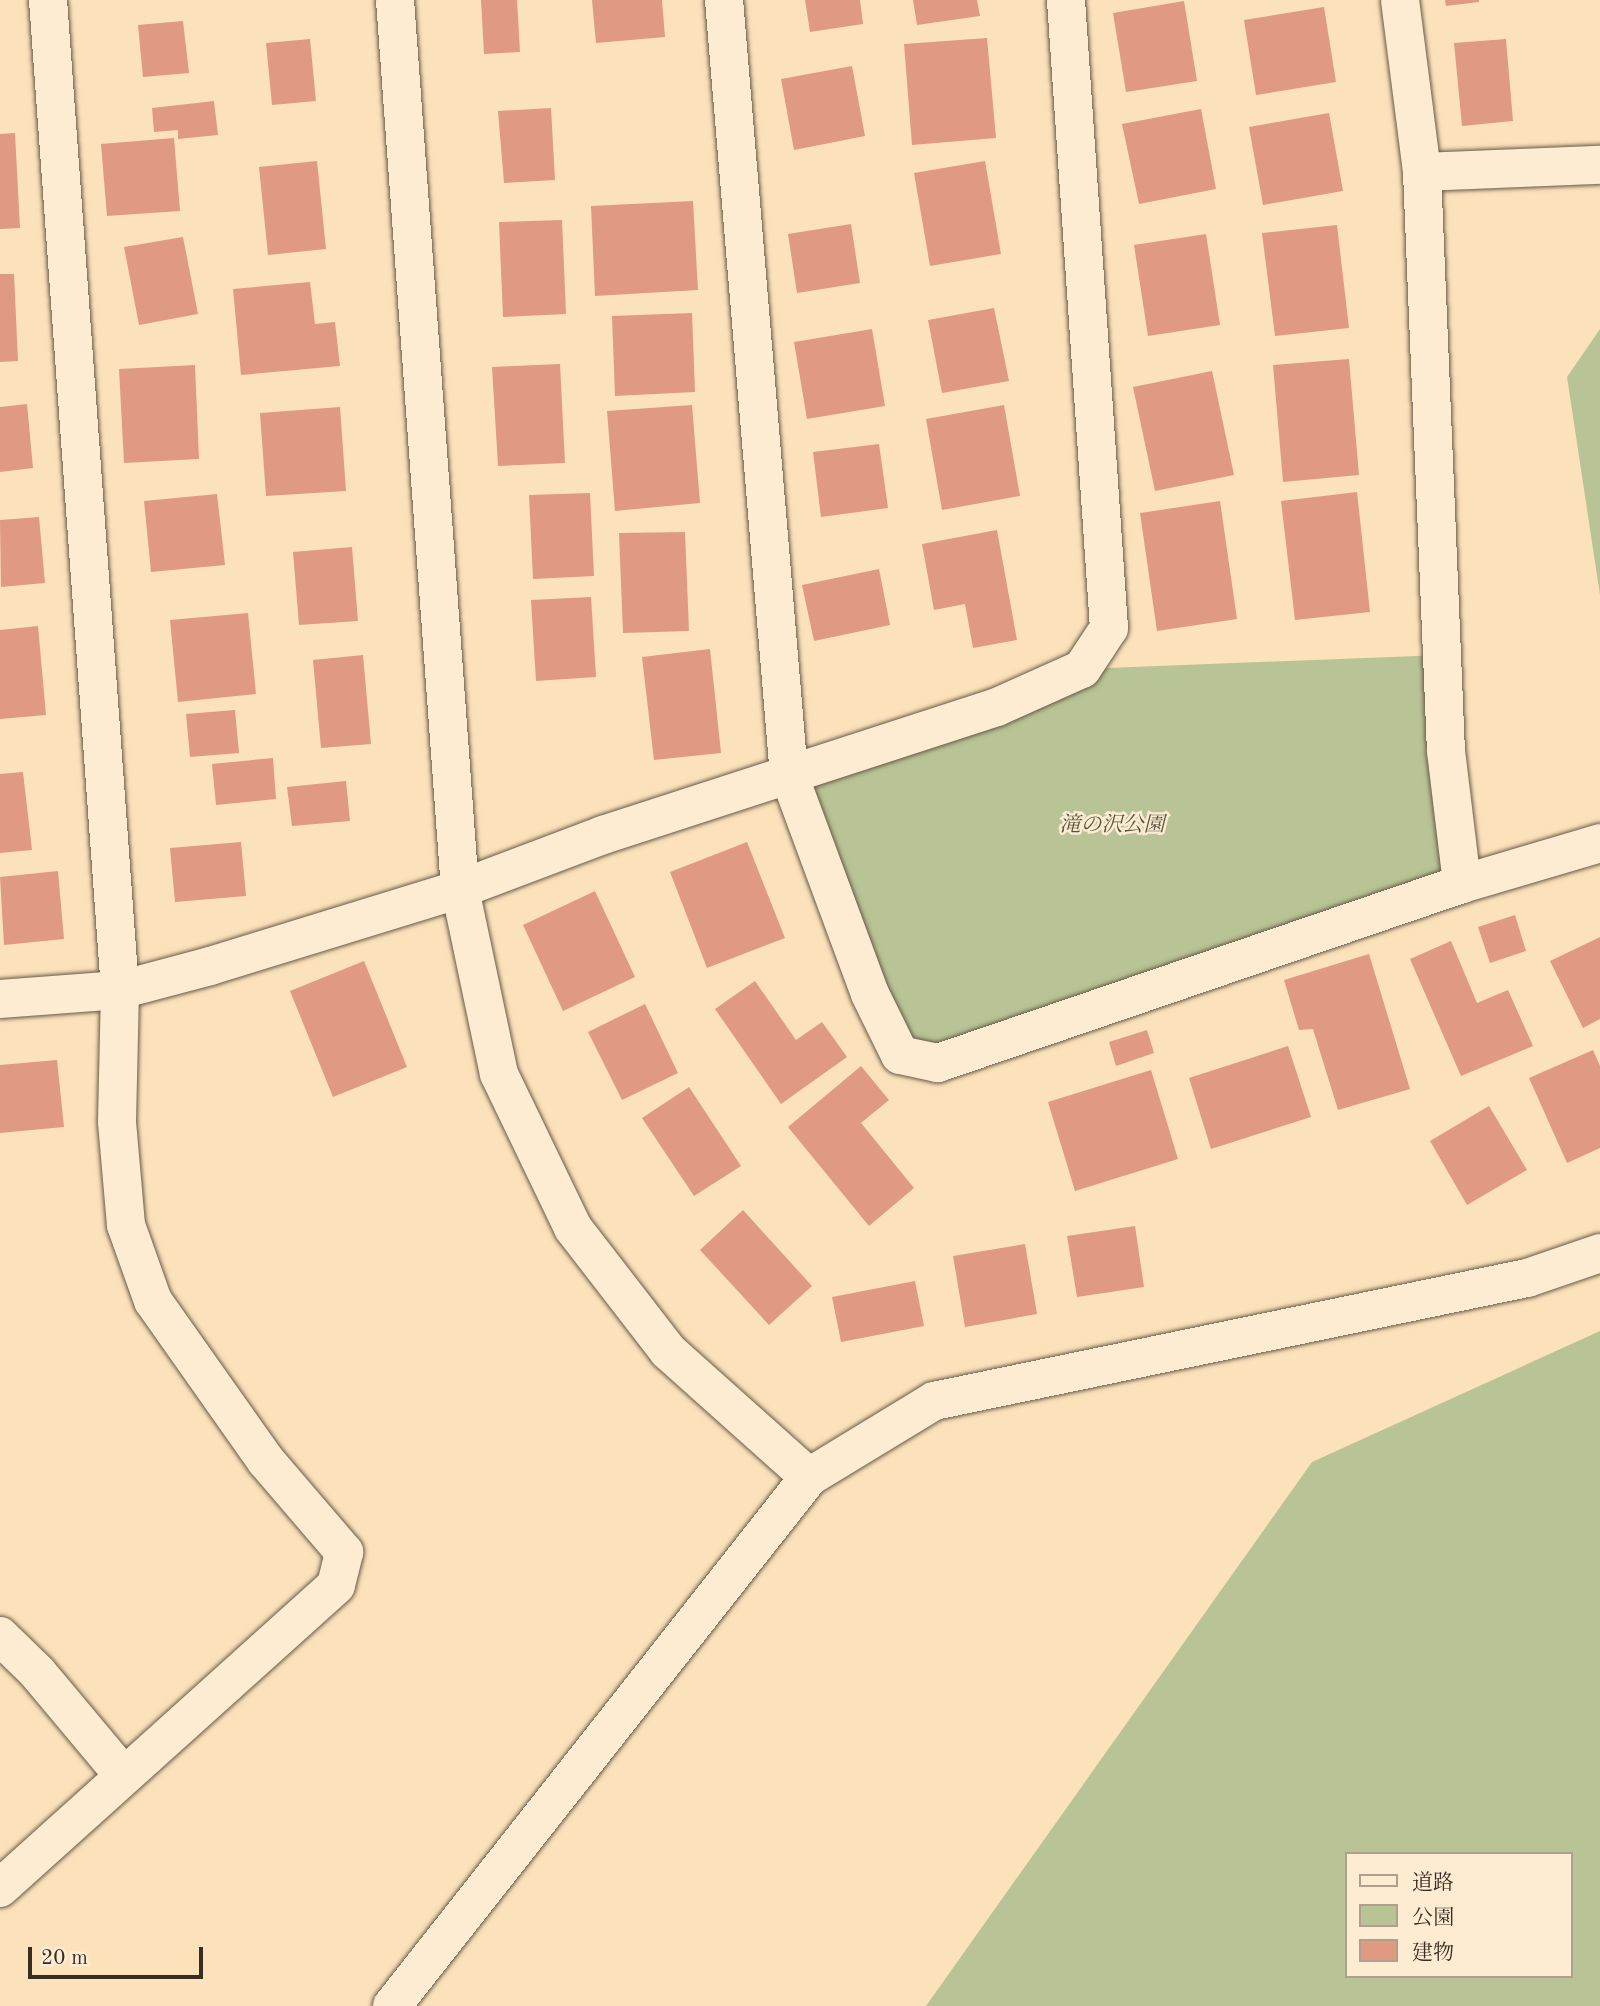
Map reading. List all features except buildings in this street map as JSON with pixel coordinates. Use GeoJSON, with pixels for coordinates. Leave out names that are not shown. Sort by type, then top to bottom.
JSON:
{"type":"FeatureCollection","features":[{"type":"Feature","properties":{"kind":"street"},"geometry":{"type":"LineString","coordinates":[[0,1888],[336,1586],[344,1552],[266,1461],[153,1301],[126,1225],[117,1122],[120,990],[48,0]]}},
{"type":"Feature","properties":{"kind":"street"},"geometry":{"type":"LineString","coordinates":[[395,0],[460,889],[499,1074],[573,1228],[668,1352],[809,1477]]}},
{"type":"Feature","properties":{"kind":"street"},"geometry":{"type":"LineString","coordinates":[[724,0],[789,775],[870,993],[900,1055],[938,1063],[1462,884],[1600,843]]}},
{"type":"Feature","properties":{"kind":"street"},"geometry":{"type":"LineString","coordinates":[[0,999],[120,990],[460,889],[603,835],[997,707],[1083,669],[1109,628],[1066,0]]}},
{"type":"Feature","properties":{"kind":"street"},"geometry":{"type":"LineString","coordinates":[[1400,0],[1422,172],[1446,751],[1462,884]]}},
{"type":"Feature","properties":{"kind":"street"},"geometry":{"type":"LineString","coordinates":[[1422,172],[1600,165]]}},
{"type":"Feature","properties":{"kind":"street"},"geometry":{"type":"LineString","coordinates":[[392,2006],[809,1477],[934,1401],[1513,1281],[1600,1253]]}},
{"type":"Feature","properties":{"kind":"street"},"geometry":{"type":"LineString","coordinates":[[0,1636],[37,1672],[123,1775]]}},
{"type":"Feature","properties":{"kind":"green space"},"geometry":{"type":"Polygon","coordinates":[[[1600,329],[1600,595],[1567,377],[1600,329]]]}},
{"type":"Feature","properties":{"kind":"green space","name":"滝の沢公園"},"geometry":{"type":"Polygon","coordinates":[[[1442,655],[1462,884],[900,1055],[789,775],[1082,669],[1442,655]]]}},
{"type":"Feature","properties":{"kind":"green space"},"geometry":{"type":"Polygon","coordinates":[[[1600,1331],[1600,2006],[926,2006],[1312,1462],[1600,1331]]]}}]}
